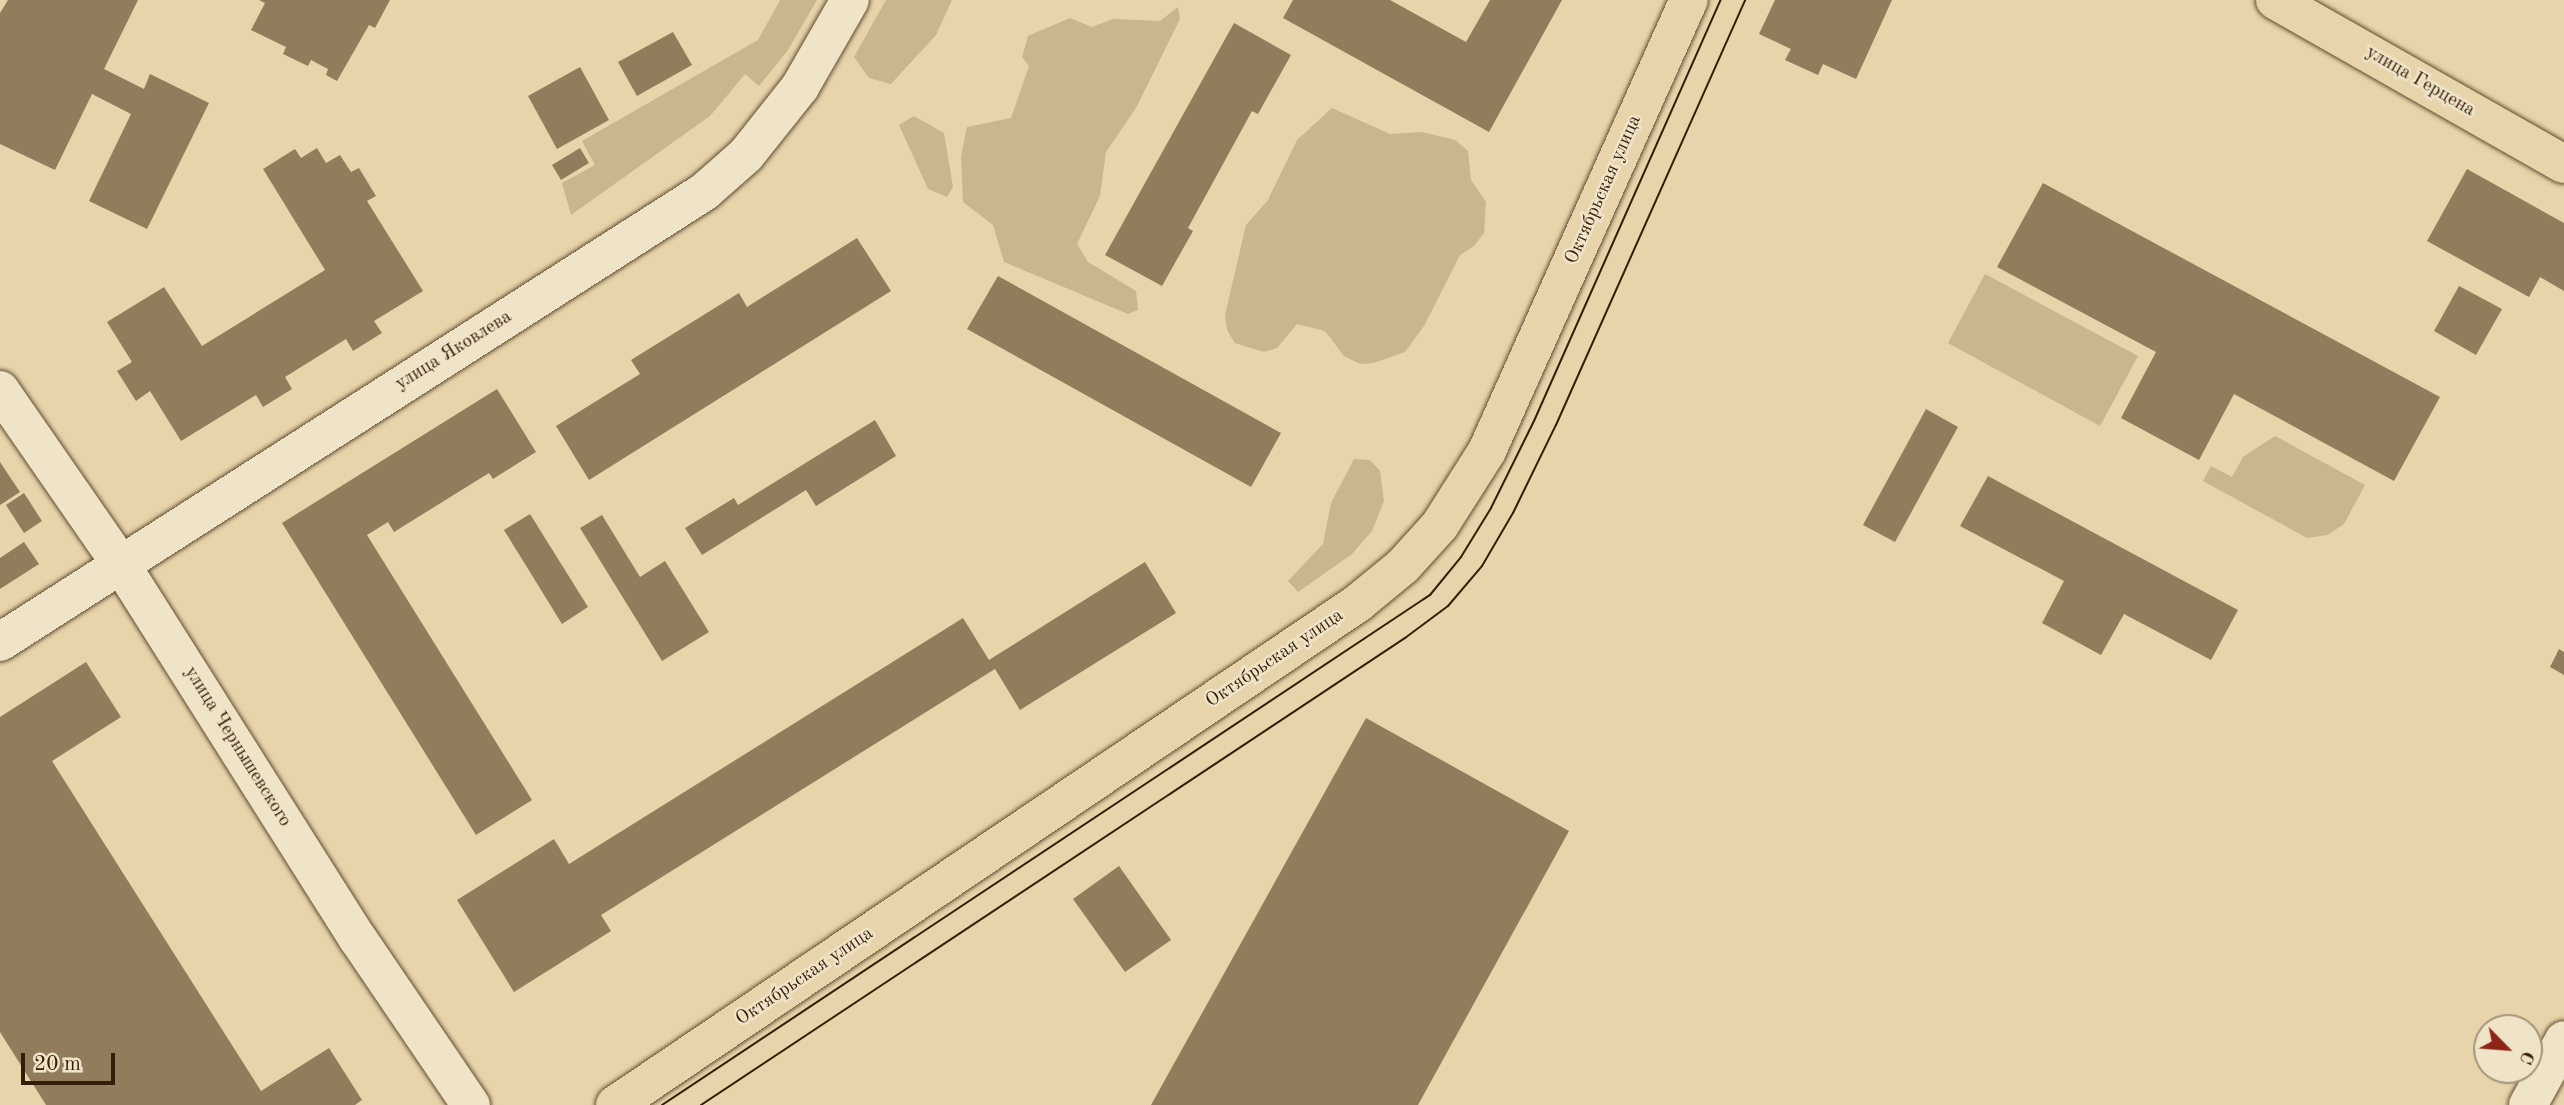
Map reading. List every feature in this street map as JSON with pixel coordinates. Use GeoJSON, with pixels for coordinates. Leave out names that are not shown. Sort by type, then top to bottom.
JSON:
{"type":"FeatureCollection","features":[{"type":"Feature","properties":{"kind":"main road","name":"Октябрьская улица"},"geometry":{"type":"LineString","coordinates":[[615,1105],[1359,603],[1403,566],[1440,525],[1487,451],[1689,0]]}},
{"type":"Feature","properties":{"kind":"main road","name":"улица Герцена"},"geometry":{"type":"LineString","coordinates":[[2275,0],[2564,164]]}},
{"type":"Feature","properties":{"kind":"street","name":"улица Яковлева"},"geometry":{"type":"LineString","coordinates":[[0,642],[704,192],[746,155],[800,87],[849,0]]}},
{"type":"Feature","properties":{"kind":"street","name":"улица Чернышевского"},"geometry":{"type":"LineString","coordinates":[[0,390],[120,563],[358,939],[471,1105]]}},
{"type":"Feature","properties":{"kind":"street"},"geometry":{"type":"LineString","coordinates":[[2528,1105],[2564,1040]]}},
{"type":"Feature","properties":{"kind":"shaded area"},"geometry":{"type":"Polygon","coordinates":[[[780,0],[817,0],[788,50],[759,86],[745,74],[710,116],[571,215],[562,183],[595,165],[582,141],[758,40],[780,0]]]}},
{"type":"Feature","properties":{"kind":"shaded area"},"geometry":{"type":"Polygon","coordinates":[[[886,0],[952,0],[936,35],[891,84],[869,78],[854,57],[886,0]]]}},
{"type":"Feature","properties":{"kind":"shaded area"},"geometry":{"type":"Polygon","coordinates":[[[1178,7],[1180,19],[1136,108],[1106,152],[1100,196],[1077,244],[1088,262],[1136,291],[1138,310],[1128,314],[1004,262],[993,225],[963,202],[961,156],[967,127],[1011,118],[1029,66],[1022,57],[1028,36],[1070,18],[1092,27],[1113,19],[1160,21],[1178,7]]]}},
{"type":"Feature","properties":{"kind":"shaded area"},"geometry":{"type":"Polygon","coordinates":[[[1332,108],[1390,134],[1422,132],[1455,140],[1468,151],[1471,180],[1486,202],[1484,233],[1474,246],[1460,255],[1424,326],[1405,352],[1374,363],[1360,364],[1344,356],[1325,331],[1297,324],[1277,348],[1264,352],[1235,343],[1227,330],[1225,315],[1246,225],[1268,200],[1297,140],[1332,108]]]}},
{"type":"Feature","properties":{"kind":"shaded area"},"geometry":{"type":"Polygon","coordinates":[[[914,116],[944,133],[953,187],[947,197],[928,189],[899,125],[914,116]]]}},
{"type":"Feature","properties":{"kind":"shaded area"},"geometry":{"type":"Polygon","coordinates":[[[1985,274],[2138,356],[2100,426],[1948,343],[1985,274]]]}},
{"type":"Feature","properties":{"kind":"shaded area"},"geometry":{"type":"Polygon","coordinates":[[[2275,436],[2365,485],[2344,524],[2327,535],[2307,538],[2203,481],[2211,466],[2232,477],[2243,457],[2275,436]]]}},
{"type":"Feature","properties":{"kind":"shaded area"},"geometry":{"type":"Polygon","coordinates":[[[1354,459],[1370,460],[1380,471],[1384,501],[1372,531],[1352,554],[1298,592],[1288,581],[1323,544],[1331,503],[1354,459]]]}},
{"type":"Feature","properties":{"kind":"building"},"geometry":{"type":"Polygon","coordinates":[[[8,0],[138,0],[104,69],[144,89],[150,74],[209,103],[147,229],[89,201],[131,114],[92,94],[55,170],[0,144],[0,13],[8,0]]]}},
{"type":"Feature","properties":{"kind":"building"},"geometry":{"type":"Polygon","coordinates":[[[259,0],[390,0],[375,28],[369,25],[337,81],[326,75],[328,69],[311,60],[308,66],[283,54],[286,47],[251,30],[265,3],[259,0]]]}},
{"type":"Feature","properties":{"kind":"building"},"geometry":{"type":"Polygon","coordinates":[[[1293,0],[1390,0],[1466,42],[1490,0],[1562,0],[1489,132],[1283,18],[1293,0]]]}},
{"type":"Feature","properties":{"kind":"building"},"geometry":{"type":"Polygon","coordinates":[[[1775,0],[1892,0],[1856,79],[1823,64],[1818,75],[1785,60],[1791,49],[1759,34],[1775,0]]]}},
{"type":"Feature","properties":{"kind":"building"},"geometry":{"type":"Polygon","coordinates":[[[1234,23],[1291,55],[1258,114],[1252,111],[1188,228],[1193,231],[1162,286],[1105,255],[1234,23]]]}},
{"type":"Feature","properties":{"kind":"building"},"geometry":{"type":"Polygon","coordinates":[[[673,32],[692,65],[637,96],[618,62],[673,32]]]}},
{"type":"Feature","properties":{"kind":"building"},"geometry":{"type":"Polygon","coordinates":[[[580,67],[609,120],[557,149],[528,96],[580,67]]]}},
{"type":"Feature","properties":{"kind":"building"},"geometry":{"type":"Polygon","coordinates":[[[317,148],[326,163],[340,155],[351,172],[359,168],[376,196],[367,201],[423,291],[374,321],[382,333],[353,351],[346,339],[285,377],[292,389],[263,407],[256,395],[181,441],[150,391],[136,401],[117,371],[132,362],[107,322],[164,287],[202,346],[325,270],[263,169],[295,149],[301,158],[317,148]]]}},
{"type":"Feature","properties":{"kind":"building"},"geometry":{"type":"Polygon","coordinates":[[[580,148],[589,163],[561,180],[552,165],[580,148]]]}},
{"type":"Feature","properties":{"kind":"building"},"geometry":{"type":"Polygon","coordinates":[[[2467,169],[2564,223],[2564,291],[2540,277],[2529,297],[2427,241],[2467,169]]]}},
{"type":"Feature","properties":{"kind":"building"},"geometry":{"type":"Polygon","coordinates":[[[2043,183],[2440,397],[2394,481],[2234,394],[2199,460],[2121,418],[2156,352],[1997,267],[2043,183]]]}},
{"type":"Feature","properties":{"kind":"building"},"geometry":{"type":"Polygon","coordinates":[[[857,238],[891,291],[589,480],[556,426],[640,374],[631,360],[739,293],[747,307],[857,238]]]}},
{"type":"Feature","properties":{"kind":"building"},"geometry":{"type":"Polygon","coordinates":[[[998,276],[1281,433],[1251,487],[967,329],[998,276]]]}},
{"type":"Feature","properties":{"kind":"building"},"geometry":{"type":"Polygon","coordinates":[[[2459,286],[2502,309],[2476,355],[2434,331],[2459,286]]]}},
{"type":"Feature","properties":{"kind":"building"},"geometry":{"type":"Polygon","coordinates":[[[497,389],[536,452],[493,479],[489,473],[394,532],[388,522],[367,535],[532,800],[476,835],[282,523],[497,389]]]}},
{"type":"Feature","properties":{"kind":"building"},"geometry":{"type":"Polygon","coordinates":[[[1926,409],[1958,427],[1895,542],[1863,525],[1926,409]]]}},
{"type":"Feature","properties":{"kind":"building"},"geometry":{"type":"Polygon","coordinates":[[[875,420],[896,456],[816,506],[806,490],[702,555],[685,528],[734,498],[738,505],[875,420]]]}},
{"type":"Feature","properties":{"kind":"building"},"geometry":{"type":"Polygon","coordinates":[[[0,462],[20,492],[0,505],[0,462]]]}},
{"type":"Feature","properties":{"kind":"building"},"geometry":{"type":"Polygon","coordinates":[[[1988,476],[2238,610],[2211,660],[2124,614],[2101,655],[2042,623],[2064,581],[1960,526],[1988,476]]]}},
{"type":"Feature","properties":{"kind":"building"},"geometry":{"type":"Polygon","coordinates":[[[24,493],[42,521],[24,533],[6,505],[24,493]]]}},
{"type":"Feature","properties":{"kind":"building"},"geometry":{"type":"Polygon","coordinates":[[[530,514],[588,607],[562,624],[504,530],[530,514]]]}},
{"type":"Feature","properties":{"kind":"building"},"geometry":{"type":"Polygon","coordinates":[[[602,515],[640,577],[665,561],[709,632],[662,661],[580,528],[602,515]]]}},
{"type":"Feature","properties":{"kind":"building"},"geometry":{"type":"Polygon","coordinates":[[[24,542],[39,564],[0,589],[0,558],[24,542]]]}},
{"type":"Feature","properties":{"kind":"building"},"geometry":{"type":"Polygon","coordinates":[[[1145,562],[1176,613],[1020,710],[995,669],[601,915],[611,931],[514,992],[457,900],[554,839],[569,864],[963,618],[989,660],[1145,562]]]}},
{"type":"Feature","properties":{"kind":"building"},"geometry":{"type":"Polygon","coordinates":[[[2559,649],[2564,652],[2564,675],[2550,667],[2559,649]]]}},
{"type":"Feature","properties":{"kind":"building"},"geometry":{"type":"Polygon","coordinates":[[[86,662],[121,717],[52,761],[261,1091],[329,1048],[362,1100],[355,1105],[46,1105],[0,1032],[0,717],[86,662]]]}},
{"type":"Feature","properties":{"kind":"building"},"geometry":{"type":"Polygon","coordinates":[[[1366,718],[1569,831],[1418,1105],[1151,1105],[1366,718]]]}},
{"type":"Feature","properties":{"kind":"building"},"geometry":{"type":"Polygon","coordinates":[[[1119,866],[1171,940],[1125,972],[1073,899],[1119,866]]]}},
{"type":"Feature","properties":{"kind":"tram line"},"geometry":{"type":"LineString","coordinates":[[662,1105],[1430,595],[1461,557],[1491,508],[1534,421],[1721,0]]}},
{"type":"Feature","properties":{"kind":"tram line"},"geometry":{"type":"LineString","coordinates":[[701,1105],[1405,638],[1448,606],[1482,566],[1513,513],[1556,425],[1745,0]]}}]}
